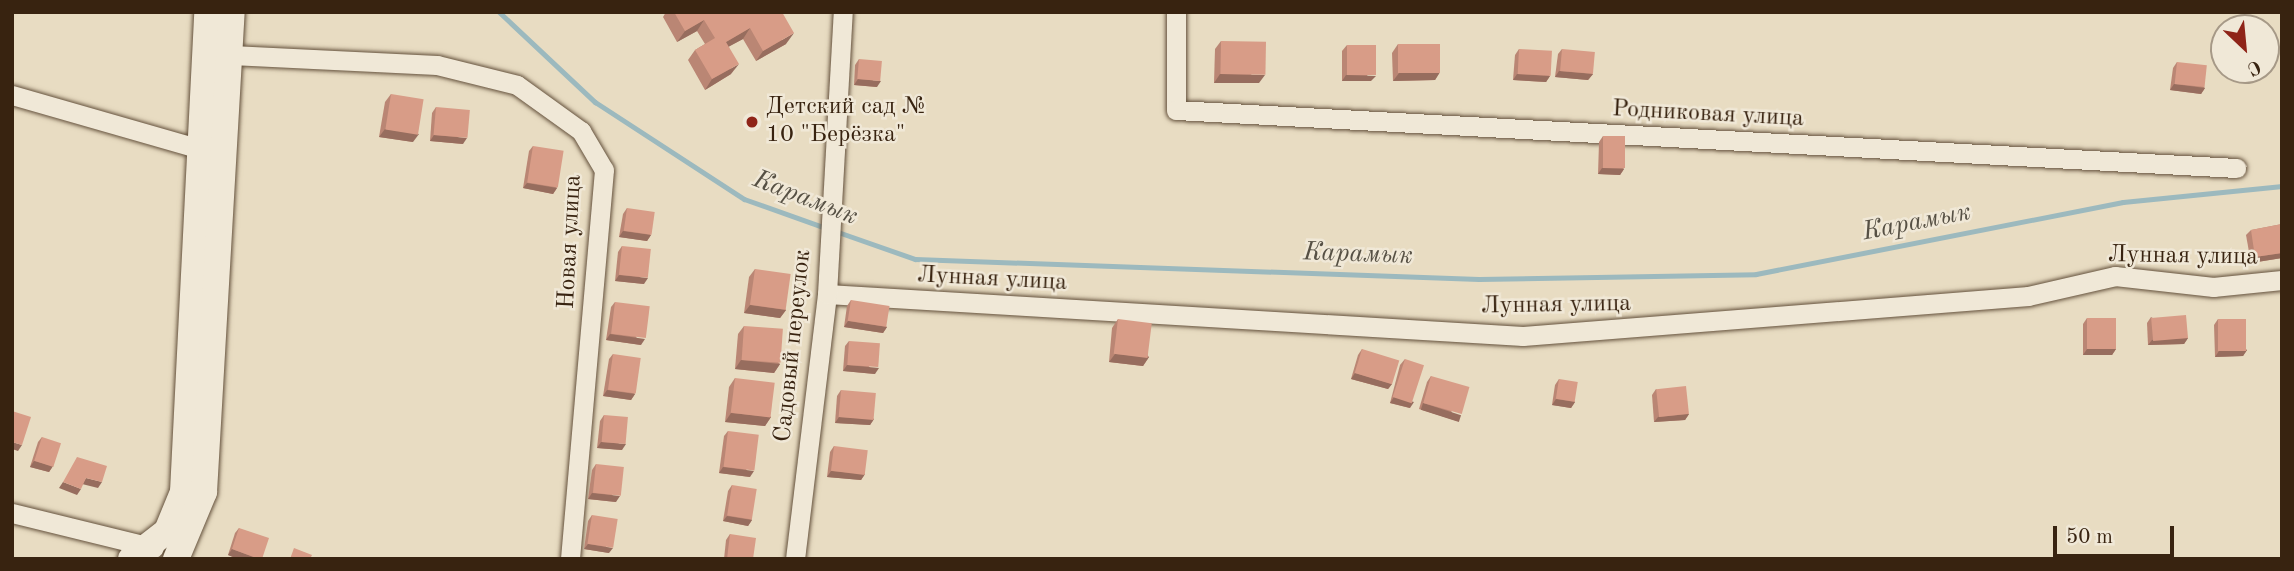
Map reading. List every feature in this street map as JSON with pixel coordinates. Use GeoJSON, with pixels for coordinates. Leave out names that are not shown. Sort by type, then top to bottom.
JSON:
{"type":"FeatureCollection","features":[{"type":"Feature","properties":{"kind":"street"},"geometry":{"type":"LineString","coordinates":[[139,553],[167,531],[183,492],[206,12]]}},
{"type":"Feature","properties":{"kind":"street"},"geometry":{"type":"LineString","coordinates":[[12,513],[139,553],[182,558],[204,492],[232,12]]}},
{"type":"Feature","properties":{"kind":"street","name":"Садовый переулок"},"geometry":{"type":"LineString","coordinates":[[795,559],[827,294],[843,12]]}},
{"type":"Feature","properties":{"kind":"street","name":"Родниковая улица"},"geometry":{"type":"LineString","coordinates":[[1175,12],[1176,110],[2236,168]]}},
{"type":"Feature","properties":{"kind":"street","name":"Новая улица"},"geometry":{"type":"LineString","coordinates":[[231,55],[437,65],[517,85],[580,131],[604,170],[570,559]]}},
{"type":"Feature","properties":{"kind":"street"},"geometry":{"type":"LineString","coordinates":[[12,95],[200,149]]}},
{"type":"Feature","properties":{"kind":"street","name":"Лунная улица"},"geometry":{"type":"LineString","coordinates":[[827,294],[1523,336],[2015,297],[2115,276],[2213,287],[2282,280]]}},
{"type":"Feature","properties":{"kind":"building"},"geometry":{"type":"Polygon","coordinates":[[[674,12],[782,12],[794,33],[763,51],[750,28],[726,42],[739,64],[712,79],[695,50],[715,38],[704,20],[685,31],[674,12]]]}},
{"type":"Feature","properties":{"kind":"building"},"geometry":{"type":"Polygon","coordinates":[[[1221,41],[1266,42],[1265,75],[1220,74],[1221,41]]]}},
{"type":"Feature","properties":{"kind":"building"},"geometry":{"type":"Polygon","coordinates":[[[1398,44],[1440,44],[1440,73],[1398,73],[1398,44]]]}},
{"type":"Feature","properties":{"kind":"building"},"geometry":{"type":"Polygon","coordinates":[[[1347,45],[1376,45],[1376,75],[1347,75],[1347,45]]]}},
{"type":"Feature","properties":{"kind":"building"},"geometry":{"type":"Polygon","coordinates":[[[1519,49],[1552,51],[1551,76],[1518,74],[1519,49]]]}},
{"type":"Feature","properties":{"kind":"building"},"geometry":{"type":"Polygon","coordinates":[[[1562,49],[1595,52],[1593,74],[1560,71],[1562,49]]]}},
{"type":"Feature","properties":{"kind":"building"},"geometry":{"type":"Polygon","coordinates":[[[859,59],[882,61],[880,81],[857,79],[859,59]]]}},
{"type":"Feature","properties":{"kind":"building"},"geometry":{"type":"Polygon","coordinates":[[[2177,62],[2207,65],[2205,87],[2175,84],[2177,62]]]}},
{"type":"Feature","properties":{"kind":"building"},"geometry":{"type":"Polygon","coordinates":[[[391,94],[424,99],[418,135],[385,130],[391,94]]]}},
{"type":"Feature","properties":{"kind":"building"},"geometry":{"type":"Polygon","coordinates":[[[436,107],[470,110],[467,138],[434,135],[436,107]]]}},
{"type":"Feature","properties":{"kind":"building"},"geometry":{"type":"Polygon","coordinates":[[[1603,136],[1625,136],[1625,168],[1603,168],[1603,136]]]}},
{"type":"Feature","properties":{"kind":"building"},"geometry":{"type":"Polygon","coordinates":[[[533,146],[564,151],[558,187],[527,183],[533,146]]]}},
{"type":"Feature","properties":{"kind":"building"},"geometry":{"type":"Polygon","coordinates":[[[627,208],[655,212],[652,235],[624,231],[627,208]]]}},
{"type":"Feature","properties":{"kind":"building"},"geometry":{"type":"Polygon","coordinates":[[[2282,224],[2282,253],[2255,257],[2251,230],[2282,224]]]}},
{"type":"Feature","properties":{"kind":"building"},"geometry":{"type":"Polygon","coordinates":[[[622,246],[651,249],[648,278],[619,275],[622,246]]]}},
{"type":"Feature","properties":{"kind":"building"},"geometry":{"type":"Polygon","coordinates":[[[755,269],[791,274],[786,310],[750,305],[755,269]]]}},
{"type":"Feature","properties":{"kind":"building"},"geometry":{"type":"Polygon","coordinates":[[[851,300],[890,306],[886,327],[848,321],[851,300]]]}},
{"type":"Feature","properties":{"kind":"building"},"geometry":{"type":"Polygon","coordinates":[[[615,302],[650,306],[646,338],[611,334],[615,302]]]}},
{"type":"Feature","properties":{"kind":"building"},"geometry":{"type":"Polygon","coordinates":[[[2186,315],[2188,338],[2153,341],[2151,318],[2186,315]]]}},
{"type":"Feature","properties":{"kind":"building"},"geometry":{"type":"Polygon","coordinates":[[[2087,318],[2116,318],[2116,349],[2087,349],[2087,318]]]}},
{"type":"Feature","properties":{"kind":"building"},"geometry":{"type":"Polygon","coordinates":[[[1118,319],[1152,323],[1147,358],[1114,354],[1118,319]]]}},
{"type":"Feature","properties":{"kind":"building"},"geometry":{"type":"Polygon","coordinates":[[[2218,319],[2246,319],[2246,351],[2218,351],[2218,319]]]}},
{"type":"Feature","properties":{"kind":"building"},"geometry":{"type":"Polygon","coordinates":[[[744,326],[783,329],[781,363],[742,360],[744,326]]]}},
{"type":"Feature","properties":{"kind":"building"},"geometry":{"type":"Polygon","coordinates":[[[849,341],[880,343],[878,367],[847,365],[849,341]]]}},
{"type":"Feature","properties":{"kind":"building"},"geometry":{"type":"Polygon","coordinates":[[[1362,349],[1399,360],[1392,384],[1355,373],[1362,349]]]}},
{"type":"Feature","properties":{"kind":"building"},"geometry":{"type":"Polygon","coordinates":[[[613,354],[641,358],[636,394],[608,390],[613,354]]]}},
{"type":"Feature","properties":{"kind":"building"},"geometry":{"type":"Polygon","coordinates":[[[1405,359],[1424,365],[1412,403],[1393,397],[1405,359]]]}},
{"type":"Feature","properties":{"kind":"building"},"geometry":{"type":"Polygon","coordinates":[[[1431,376],[1469,387],[1462,414],[1423,403],[1431,376]]]}},
{"type":"Feature","properties":{"kind":"building"},"geometry":{"type":"Polygon","coordinates":[[[735,378],[775,383],[770,418],[731,413],[735,378]]]}},
{"type":"Feature","properties":{"kind":"building"},"geometry":{"type":"Polygon","coordinates":[[[1559,379],[1578,382],[1575,402],[1556,399],[1559,379]]]}},
{"type":"Feature","properties":{"kind":"building"},"geometry":{"type":"Polygon","coordinates":[[[1686,386],[1689,414],[1659,417],[1656,389],[1686,386]]]}},
{"type":"Feature","properties":{"kind":"building"},"geometry":{"type":"Polygon","coordinates":[[[841,390],[876,393],[874,420],[839,417],[841,390]]]}},
{"type":"Feature","properties":{"kind":"building"},"geometry":{"type":"Polygon","coordinates":[[[12,411],[31,417],[22,445],[12,442],[12,411]]]}},
{"type":"Feature","properties":{"kind":"building"},"geometry":{"type":"Polygon","coordinates":[[[604,415],[628,417],[626,444],[602,442],[604,415]]]}},
{"type":"Feature","properties":{"kind":"building"},"geometry":{"type":"Polygon","coordinates":[[[728,431],[759,435],[754,471],[724,467],[728,431]]]}},
{"type":"Feature","properties":{"kind":"building"},"geometry":{"type":"Polygon","coordinates":[[[42,437],[61,443],[53,467],[34,461],[42,437]]]}},
{"type":"Feature","properties":{"kind":"building"},"geometry":{"type":"Polygon","coordinates":[[[834,446],[868,450],[865,475],[831,471],[834,446]]]}},
{"type":"Feature","properties":{"kind":"building"},"geometry":{"type":"Polygon","coordinates":[[[77,457],[107,466],[102,482],[86,478],[81,489],[63,482],[77,457]]]}},
{"type":"Feature","properties":{"kind":"building"},"geometry":{"type":"Polygon","coordinates":[[[596,464],[624,467],[621,496],[593,493],[596,464]]]}},
{"type":"Feature","properties":{"kind":"building"},"geometry":{"type":"Polygon","coordinates":[[[732,485],[757,489],[752,520],[727,516],[732,485]]]}},
{"type":"Feature","properties":{"kind":"building"},"geometry":{"type":"Polygon","coordinates":[[[592,515],[618,519],[613,548],[587,544],[592,515]]]}},
{"type":"Feature","properties":{"kind":"building"},"geometry":{"type":"Polygon","coordinates":[[[239,528],[269,538],[262,559],[232,549],[239,528]]]}},
{"type":"Feature","properties":{"kind":"building"},"geometry":{"type":"Polygon","coordinates":[[[730,534],[756,538],[753,559],[727,559],[730,534]]]}},
{"type":"Feature","properties":{"kind":"building"},"geometry":{"type":"Polygon","coordinates":[[[294,548],[312,555],[310,559],[290,559],[294,548]]]}},
{"type":"Feature","properties":{"kind":"waterway","name":"Карамык"},"geometry":{"type":"LineString","coordinates":[[499,12],[595,102],[744,199],[826,228]]}},
{"type":"Feature","properties":{"kind":"waterway","name":"Карамык"},"geometry":{"type":"LineString","coordinates":[[835,231],[915,259],[1479,279],[1756,274],[2123,202],[2282,186]]}},
{"type":"Feature","properties":{"kind":"place","name":"Детский сад № 10 \"Берёзка\""},"geometry":{"type":"Point","coordinates":[752,122]}}]}
